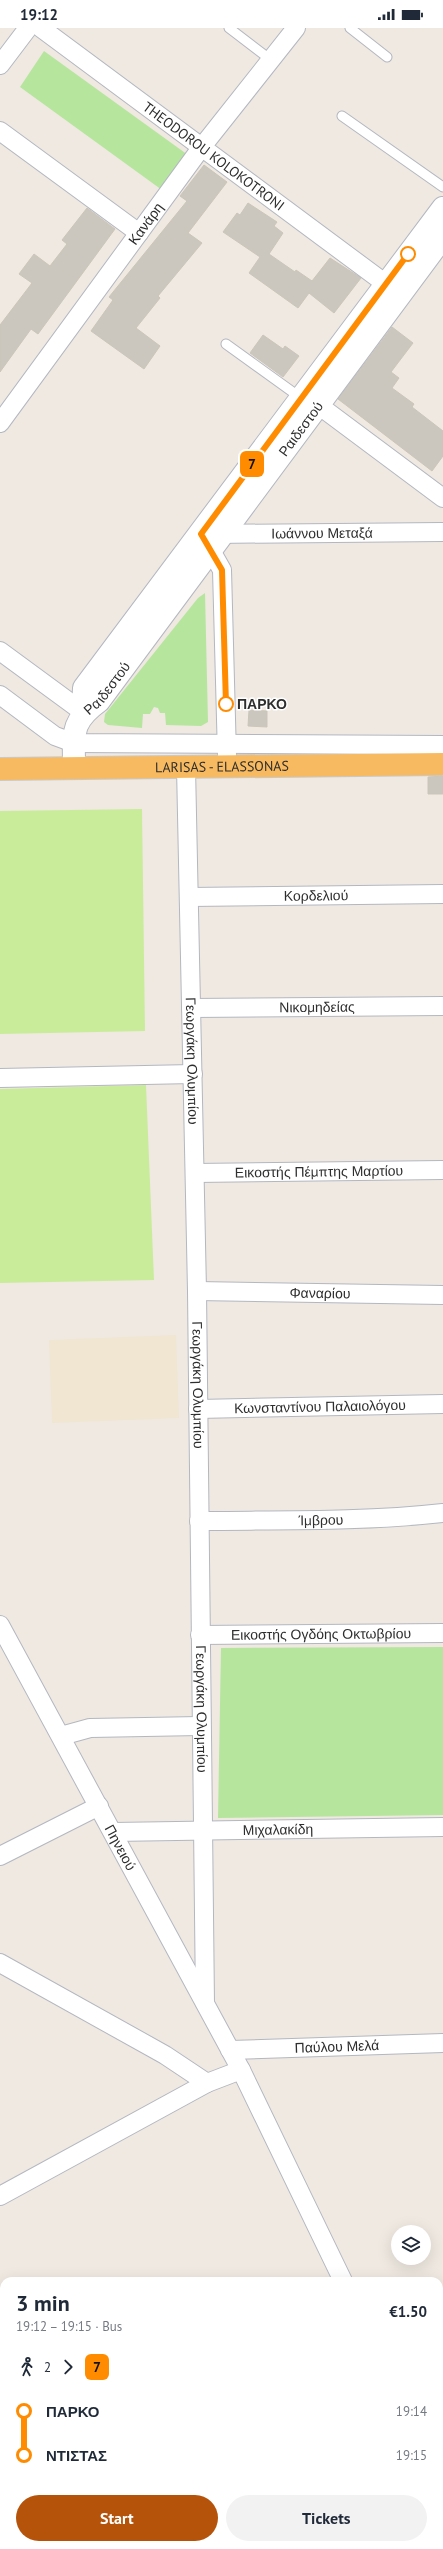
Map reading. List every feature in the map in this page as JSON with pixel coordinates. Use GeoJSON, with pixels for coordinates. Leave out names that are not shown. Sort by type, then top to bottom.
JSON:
{"type":"FeatureCollection","features":[{"type":"Feature","properties":{"kind":"highway","name":"LARISAS - ELASSONAS"},"geometry":{"type":"LineString","coordinates":[[0,769],[443,764]]}},
{"type":"Feature","properties":{"kind":"street"},"geometry":{"type":"LineString","coordinates":[[0,65],[28,28]]}},
{"type":"Feature","properties":{"kind":"street","name":"THEODOROU KOLOKOTRONI"},"geometry":{"type":"LineString","coordinates":[[42,28],[201,148],[386,284]]}},
{"type":"Feature","properties":{"kind":"street","name":"Κανάρη"},"geometry":{"type":"LineString","coordinates":[[0,423],[201,148],[296,28]]}},
{"type":"Feature","properties":{"kind":"street"},"geometry":{"type":"LineString","coordinates":[[0,131],[139,233]]}},
{"type":"Feature","properties":{"kind":"street","name":"Ραιδεστού"},"geometry":{"type":"LineString","coordinates":[[83,712],[99,701],[309,401],[386,284],[443,208]]}},
{"type":"Feature","properties":{"kind":"street","name":"Ραιδεστού"},"geometry":{"type":"LineString","coordinates":[[309,401],[443,237]]}},
{"type":"Feature","properties":{"kind":"street"},"geometry":{"type":"LineString","coordinates":[[309,401],[443,498]]}},
{"type":"Feature","properties":{"kind":"street","name":"Ιωάννου Μεταξά"},"geometry":{"type":"LineString","coordinates":[[211,539],[443,532]]}},
{"type":"Feature","properties":{"kind":"street"},"geometry":{"type":"LineString","coordinates":[[211,539],[222,570],[227,766]]}},
{"type":"Feature","properties":{"kind":"street"},"geometry":{"type":"LineString","coordinates":[[0,651],[83,712],[75,731],[74,767]]}},
{"type":"Feature","properties":{"kind":"street"},"geometry":{"type":"LineString","coordinates":[[0,695],[56,736],[74,743],[443,745]]}},
{"type":"Feature","properties":{"kind":"street","name":"Γεωργάκη Ολυμπίου"},"geometry":{"type":"LineString","coordinates":[[186,767],[197,1292],[201,1832],[205,2003]]}},
{"type":"Feature","properties":{"kind":"street","name":"Κορδελιού"},"geometry":{"type":"LineString","coordinates":[[189,897],[443,894]]}},
{"type":"Feature","properties":{"kind":"street","name":"Νικομηδείας"},"geometry":{"type":"LineString","coordinates":[[191,1008],[443,1006]]}},
{"type":"Feature","properties":{"kind":"street"},"geometry":{"type":"LineString","coordinates":[[0,1078],[193,1074]]}},
{"type":"Feature","properties":{"kind":"street","name":"Εικοστής Πέμπτης Μαρτίου"},"geometry":{"type":"LineString","coordinates":[[195,1173],[443,1170]]}},
{"type":"Feature","properties":{"kind":"street","name":"Φαναρίου"},"geometry":{"type":"LineString","coordinates":[[197,1292],[443,1295]]}},
{"type":"Feature","properties":{"kind":"street","name":"Κωνσταντίνου Παλαιολόγου"},"geometry":{"type":"LineString","coordinates":[[198,1409],[443,1404]]}},
{"type":"Feature","properties":{"kind":"street","name":"Ίμβρου"},"geometry":{"type":"LineString","coordinates":[[199,1521],[359,1519],[413,1517],[443,1513]]}},
{"type":"Feature","properties":{"kind":"street","name":"Πηνειού"},"geometry":{"type":"LineString","coordinates":[[0,1625],[241,2070],[342,2277]]}},
{"type":"Feature","properties":{"kind":"street","name":"Εικοστής Ογδόης Οκτωβρίου"},"geometry":{"type":"LineString","coordinates":[[200,1635],[443,1633]]}},
{"type":"Feature","properties":{"kind":"street"},"geometry":{"type":"LineString","coordinates":[[61,1736],[90,1728],[200,1726]]}},
{"type":"Feature","properties":{"kind":"street"},"geometry":{"type":"LineString","coordinates":[[0,1856],[98,1806]]}},
{"type":"Feature","properties":{"kind":"street","name":"Μιχαλακίδη"},"geometry":{"type":"LineString","coordinates":[[113,1832],[201,1832],[443,1827]]}},
{"type":"Feature","properties":{"kind":"street"},"geometry":{"type":"LineString","coordinates":[[0,1963],[165,2055],[207,2083]]}},
{"type":"Feature","properties":{"kind":"street","name":"Παύλου Μελά"},"geometry":{"type":"LineString","coordinates":[[230,2050],[443,2043]]}},
{"type":"Feature","properties":{"kind":"street"},"geometry":{"type":"LineString","coordinates":[[0,2196],[207,2083],[241,2070]]}},
{"type":"Feature","properties":{"kind":"lane"},"geometry":{"type":"LineString","coordinates":[[228,28],[271,60]]}},
{"type":"Feature","properties":{"kind":"lane"},"geometry":{"type":"LineString","coordinates":[[350,28],[387,57]]}},
{"type":"Feature","properties":{"kind":"lane"},"geometry":{"type":"LineString","coordinates":[[342,116],[443,187]]}},
{"type":"Feature","properties":{"kind":"lane"},"geometry":{"type":"LineString","coordinates":[[226,344],[309,401]]}},
{"type":"Feature","properties":{"kind":"shaded area"},"geometry":{"type":"Polygon","coordinates":[[[176,1335],[179,1418],[52,1423],[49,1340],[176,1335]]]}},
{"type":"Feature","properties":{"kind":"green space"},"geometry":{"type":"Polygon","coordinates":[[[44,51],[188,155],[162,190],[20,87],[44,51]]]}},
{"type":"Feature","properties":{"kind":"green space"},"geometry":{"type":"Polygon","coordinates":[[[205,593],[208,722],[201,726],[166,725],[165,713],[160,713],[158,708],[154,707],[150,714],[143,714],[142,728],[108,725],[104,722],[105,714],[198,598],[205,593]]]}},
{"type":"Feature","properties":{"kind":"green space"},"geometry":{"type":"Polygon","coordinates":[[[142,809],[145,1031],[0,1034],[0,811],[142,809]]]}},
{"type":"Feature","properties":{"kind":"green space"},"geometry":{"type":"Polygon","coordinates":[[[146,1085],[154,1280],[0,1283],[0,1089],[146,1085]]]}},
{"type":"Feature","properties":{"kind":"green space"},"geometry":{"type":"Polygon","coordinates":[[[443,1647],[443,1815],[218,1818],[221,1648],[443,1647]]]}},
{"type":"Feature","properties":{"kind":"building"},"geometry":{"type":"Polygon","coordinates":[[[204,165],[227,182],[188,233],[202,243],[158,296],[160,298],[136,328],[160,346],[144,369],[91,331],[113,300],[109,297],[187,201],[180,196],[204,165]]]}},
{"type":"Feature","properties":{"kind":"building"},"geometry":{"type":"Polygon","coordinates":[[[248,203],[277,222],[274,226],[283,233],[269,254],[295,272],[296,270],[312,281],[330,258],[361,278],[334,313],[309,293],[298,308],[249,273],[260,257],[223,232],[237,213],[240,215],[248,203]]]}},
{"type":"Feature","properties":{"kind":"building"},"geometry":{"type":"Polygon","coordinates":[[[87,208],[115,229],[38,334],[31,329],[0,372],[0,325],[32,283],[19,274],[34,254],[50,266],[67,244],[62,240],[87,208]]]}},
{"type":"Feature","properties":{"kind":"building"},"geometry":{"type":"Polygon","coordinates":[[[392,327],[413,343],[391,372],[399,378],[392,388],[414,404],[412,407],[443,431],[443,456],[432,471],[338,399],[392,327]]]}},
{"type":"Feature","properties":{"kind":"building"},"geometry":{"type":"Polygon","coordinates":[[[263,335],[283,349],[285,346],[299,356],[283,377],[250,353],[263,335]]]}},
{"type":"Feature","properties":{"kind":"building"},"geometry":{"type":"Polygon","coordinates":[[[249,710],[267,711],[267,727],[248,726],[249,710]]]}},
{"type":"Feature","properties":{"kind":"building"},"geometry":{"type":"Polygon","coordinates":[[[443,776],[443,794],[428,794],[428,777],[443,776]]]}},
{"type":"Feature","properties":{"kind":"bus line","name":"7"},"geometry":{"type":"LineString","coordinates":[[226,704],[222,570],[201,534],[408,254]]}},
{"type":"Feature","properties":{"kind":"place","name":"ΠΑΡΚΟ"},"geometry":{"type":"Point","coordinates":[226,704]}}]}
